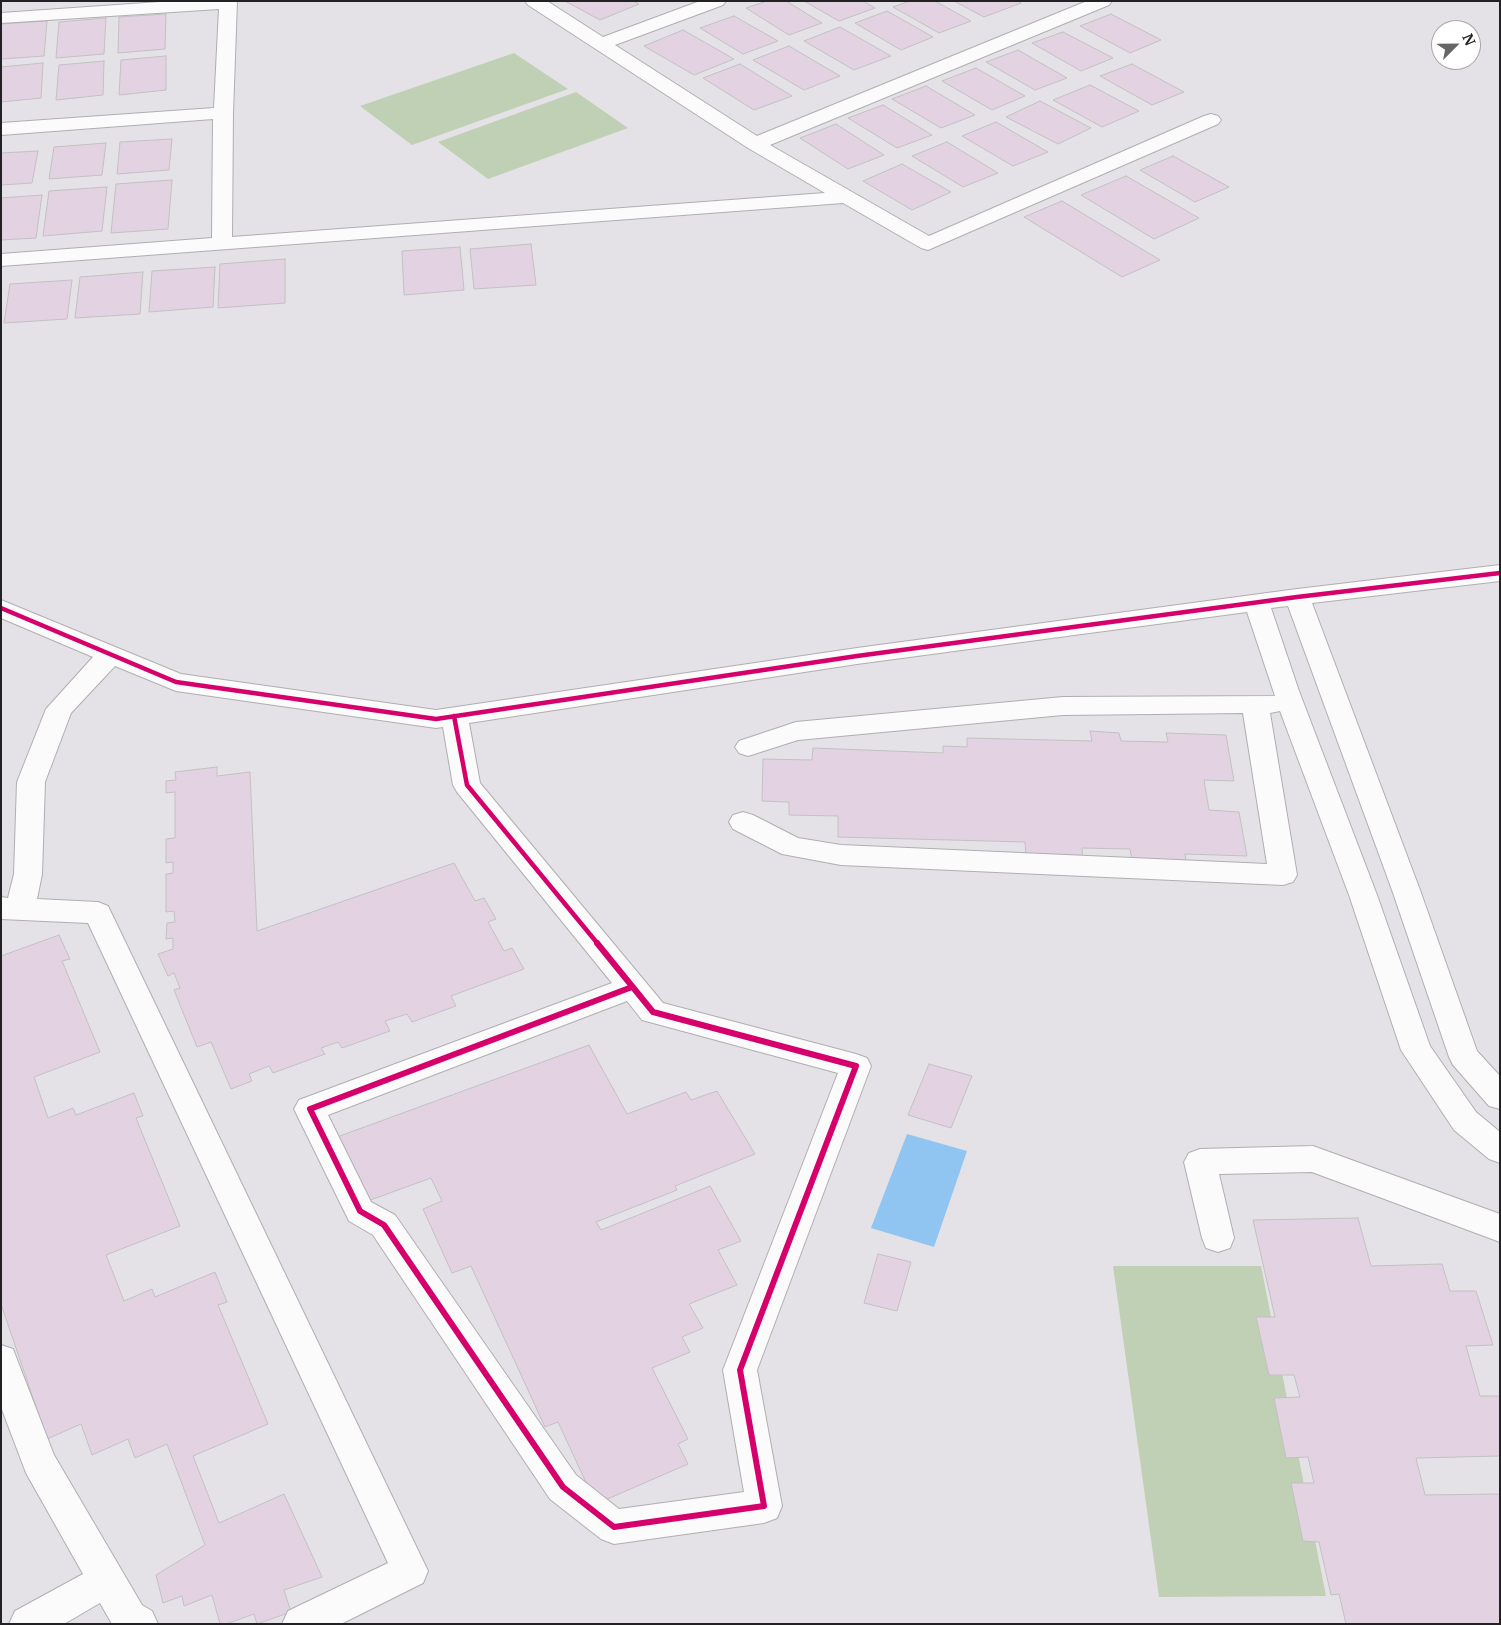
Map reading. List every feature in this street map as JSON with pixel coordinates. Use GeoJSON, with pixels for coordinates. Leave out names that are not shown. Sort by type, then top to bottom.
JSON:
{"type":"FeatureCollection","features":[{"type":"Feature","properties":{"kind":"street"},"geometry":{"type":"LineString","coordinates":[[534,1],[755,144],[928,244],[1211,120]]}},
{"type":"Feature","properties":{"kind":"street"},"geometry":{"type":"LineString","coordinates":[[601,44],[717,1]]}},
{"type":"Feature","properties":{"kind":"street"},"geometry":{"type":"LineString","coordinates":[[755,144],[1104,1]]}},
{"type":"Feature","properties":{"kind":"street"},"geometry":{"type":"LineString","coordinates":[[1,18],[228,2],[223,113],[222,244]]}},
{"type":"Feature","properties":{"kind":"street"},"geometry":{"type":"LineString","coordinates":[[1,129],[223,113]]}},
{"type":"Feature","properties":{"kind":"street"},"geometry":{"type":"LineString","coordinates":[[1,260],[846,197]]}},
{"type":"Feature","properties":{"kind":"street"},"geometry":{"type":"LineString","coordinates":[[1,608],[176,682],[436,719],[857,656],[1297,597],[1500,573]]}},
{"type":"Feature","properties":{"kind":"street"},"geometry":{"type":"LineString","coordinates":[[1297,597],[1406,890],[1464,1057],[1500,1097]]}},
{"type":"Feature","properties":{"kind":"street"},"geometry":{"type":"LineString","coordinates":[[1257,603],[1363,896],[1416,1050],[1465,1121],[1500,1150]]}},
{"type":"Feature","properties":{"kind":"street"},"geometry":{"type":"LineString","coordinates":[[110,654],[59,709],[30,782],[28,874],[11,909],[98,913],[410,1570],[301,1624]]}},
{"type":"Feature","properties":{"kind":"street"},"geometry":{"type":"LineString","coordinates":[[743,822],[792,847],[841,855],[1283,876],[1255,704]]}},
{"type":"Feature","properties":{"kind":"street"},"geometry":{"type":"LineString","coordinates":[[748,747],[796,731],[1063,706],[1292,704]]}},
{"type":"Feature","properties":{"kind":"street"},"geometry":{"type":"LineString","coordinates":[[454,716],[467,785],[653,1012],[856,1066],[740,1370],[764,1506],[614,1526],[563,1487],[384,1225],[360,1211],[310,1109],[632,988]]}},
{"type":"Feature","properties":{"kind":"street"},"geometry":{"type":"LineString","coordinates":[[1218,1238],[1200,1162],[1313,1159],[1500,1228]]}},
{"type":"Feature","properties":{"kind":"street"},"geometry":{"type":"LineString","coordinates":[[1,1360],[39,1462],[129,1618],[139,1624]]}},
{"type":"Feature","properties":{"kind":"street"},"geometry":{"type":"LineString","coordinates":[[28,1624],[107,1580]]}},
{"type":"Feature","properties":{"kind":"green space"},"geometry":{"type":"Polygon","coordinates":[[[514,53],[568,89],[412,145],[360,106],[514,53]]]}},
{"type":"Feature","properties":{"kind":"green space"},"geometry":{"type":"Polygon","coordinates":[[[576,92],[628,128],[488,179],[438,142],[576,92]]]}},
{"type":"Feature","properties":{"kind":"green space"},"geometry":{"type":"Polygon","coordinates":[[[1113,1266],[1261,1266],[1326,1596],[1159,1597],[1113,1266]]]}},
{"type":"Feature","properties":{"kind":"water"},"geometry":{"type":"Polygon","coordinates":[[[907,1134],[967,1151],[934,1247],[871,1228],[907,1134]]]}},
{"type":"Feature","properties":{"kind":"building"},"geometry":{"type":"Polygon","coordinates":[[[565,1],[633,1],[639,4],[600,20],[565,1]]]}},
{"type":"Feature","properties":{"kind":"building"},"geometry":{"type":"Polygon","coordinates":[[[767,1],[786,1],[822,23],[789,35],[746,8],[767,1]]]}},
{"type":"Feature","properties":{"kind":"building"},"geometry":{"type":"Polygon","coordinates":[[[804,1],[863,1],[875,8],[839,21],[804,1]]]}},
{"type":"Feature","properties":{"kind":"building"},"geometry":{"type":"Polygon","coordinates":[[[910,1],[935,1],[971,21],[939,33],[893,7],[910,1]]]}},
{"type":"Feature","properties":{"kind":"building"},"geometry":{"type":"Polygon","coordinates":[[[954,1],[1018,1],[1021,3],[984,17],[954,1]]]}},
{"type":"Feature","properties":{"kind":"building"},"geometry":{"type":"Polygon","coordinates":[[[887,11],[933,37],[901,50],[855,23],[887,11]]]}},
{"type":"Feature","properties":{"kind":"building"},"geometry":{"type":"Polygon","coordinates":[[[166,14],[165,49],[118,53],[119,17],[166,14]]]}},
{"type":"Feature","properties":{"kind":"building"},"geometry":{"type":"Polygon","coordinates":[[[1111,14],[1161,40],[1130,53],[1080,26],[1111,14]]]}},
{"type":"Feature","properties":{"kind":"building"},"geometry":{"type":"Polygon","coordinates":[[[734,16],[778,41],[743,54],[700,28],[734,16]]]}},
{"type":"Feature","properties":{"kind":"building"},"geometry":{"type":"Polygon","coordinates":[[[106,18],[104,54],[56,58],[59,22],[106,18]]]}},
{"type":"Feature","properties":{"kind":"building"},"geometry":{"type":"Polygon","coordinates":[[[47,21],[44,56],[1,59],[1,24],[47,21]]]}},
{"type":"Feature","properties":{"kind":"building"},"geometry":{"type":"Polygon","coordinates":[[[840,27],[891,56],[854,70],[804,41],[840,27]]]}},
{"type":"Feature","properties":{"kind":"building"},"geometry":{"type":"Polygon","coordinates":[[[683,30],[734,59],[694,75],[644,46],[683,30]]]}},
{"type":"Feature","properties":{"kind":"building"},"geometry":{"type":"Polygon","coordinates":[[[1063,32],[1113,58],[1081,71],[1032,43],[1063,32]]]}},
{"type":"Feature","properties":{"kind":"building"},"geometry":{"type":"Polygon","coordinates":[[[789,46],[840,76],[804,90],[753,60],[789,46]]]}},
{"type":"Feature","properties":{"kind":"building"},"geometry":{"type":"Polygon","coordinates":[[[1018,50],[1067,78],[1035,90],[986,62],[1018,50]]]}},
{"type":"Feature","properties":{"kind":"building"},"geometry":{"type":"Polygon","coordinates":[[[166,56],[166,90],[119,95],[121,60],[166,56]]]}},
{"type":"Feature","properties":{"kind":"building"},"geometry":{"type":"Polygon","coordinates":[[[104,61],[103,95],[56,100],[59,65],[104,61]]]}},
{"type":"Feature","properties":{"kind":"building"},"geometry":{"type":"Polygon","coordinates":[[[43,63],[41,98],[1,102],[1,67],[43,63]]]}},
{"type":"Feature","properties":{"kind":"building"},"geometry":{"type":"Polygon","coordinates":[[[740,64],[792,96],[754,110],[703,78],[740,64]]]}},
{"type":"Feature","properties":{"kind":"building"},"geometry":{"type":"Polygon","coordinates":[[[1132,64],[1184,92],[1152,105],[1100,76],[1132,64]]]}},
{"type":"Feature","properties":{"kind":"building"},"geometry":{"type":"Polygon","coordinates":[[[976,68],[1025,96],[992,110],[942,81],[976,68]]]}},
{"type":"Feature","properties":{"kind":"building"},"geometry":{"type":"Polygon","coordinates":[[[1090,85],[1139,111],[1102,127],[1053,100],[1090,85]]]}},
{"type":"Feature","properties":{"kind":"building"},"geometry":{"type":"Polygon","coordinates":[[[926,86],[975,115],[941,128],[892,99],[926,86]]]}},
{"type":"Feature","properties":{"kind":"building"},"geometry":{"type":"Polygon","coordinates":[[[1040,101],[1091,128],[1058,144],[1006,117],[1040,101]]]}},
{"type":"Feature","properties":{"kind":"building"},"geometry":{"type":"Polygon","coordinates":[[[883,105],[932,135],[897,148],[848,118],[883,105]]]}},
{"type":"Feature","properties":{"kind":"building"},"geometry":{"type":"Polygon","coordinates":[[[996,122],[1048,152],[1013,166],[962,136],[996,122]]]}},
{"type":"Feature","properties":{"kind":"building"},"geometry":{"type":"Polygon","coordinates":[[[836,124],[884,155],[848,169],[800,138],[836,124]]]}},
{"type":"Feature","properties":{"kind":"building"},"geometry":{"type":"Polygon","coordinates":[[[172,139],[169,170],[117,174],[120,142],[172,139]]]}},
{"type":"Feature","properties":{"kind":"building"},"geometry":{"type":"Polygon","coordinates":[[[947,142],[998,173],[963,187],[912,156],[947,142]]]}},
{"type":"Feature","properties":{"kind":"building"},"geometry":{"type":"Polygon","coordinates":[[[106,143],[102,175],[49,179],[54,147],[106,143]]]}},
{"type":"Feature","properties":{"kind":"building"},"geometry":{"type":"Polygon","coordinates":[[[38,151],[32,183],[1,185],[1,153],[38,151]]]}},
{"type":"Feature","properties":{"kind":"building"},"geometry":{"type":"Polygon","coordinates":[[[1173,156],[1229,187],[1195,202],[1140,170],[1173,156]]]}},
{"type":"Feature","properties":{"kind":"building"},"geometry":{"type":"Polygon","coordinates":[[[902,164],[951,192],[912,210],[863,181],[902,164]]]}},
{"type":"Feature","properties":{"kind":"building"},"geometry":{"type":"Polygon","coordinates":[[[1126,176],[1199,218],[1154,239],[1081,195],[1126,176]]]}},
{"type":"Feature","properties":{"kind":"building"},"geometry":{"type":"Polygon","coordinates":[[[172,180],[168,229],[111,233],[116,184],[172,180]]]}},
{"type":"Feature","properties":{"kind":"building"},"geometry":{"type":"Polygon","coordinates":[[[107,187],[102,231],[43,236],[49,191],[107,187]]]}},
{"type":"Feature","properties":{"kind":"building"},"geometry":{"type":"Polygon","coordinates":[[[42,195],[36,238],[1,240],[1,198],[42,195]]]}},
{"type":"Feature","properties":{"kind":"building"},"geometry":{"type":"Polygon","coordinates":[[[1062,201],[1160,260],[1122,277],[1024,217],[1062,201]]]}},
{"type":"Feature","properties":{"kind":"building"},"geometry":{"type":"Polygon","coordinates":[[[531,244],[536,285],[474,289],[470,249],[531,244]]]}},
{"type":"Feature","properties":{"kind":"building"},"geometry":{"type":"Polygon","coordinates":[[[460,247],[464,290],[404,295],[402,251],[460,247]]]}},
{"type":"Feature","properties":{"kind":"building"},"geometry":{"type":"Polygon","coordinates":[[[285,259],[285,303],[218,308],[220,264],[285,259]]]}},
{"type":"Feature","properties":{"kind":"building"},"geometry":{"type":"Polygon","coordinates":[[[215,267],[213,307],[149,312],[152,271],[215,267]]]}},
{"type":"Feature","properties":{"kind":"building"},"geometry":{"type":"Polygon","coordinates":[[[143,272],[140,314],[75,318],[80,277],[143,272]]]}},
{"type":"Feature","properties":{"kind":"building"},"geometry":{"type":"Polygon","coordinates":[[[72,280],[67,319],[4,323],[10,284],[72,280]]]}},
{"type":"Feature","properties":{"kind":"building"},"geometry":{"type":"Polygon","coordinates":[[[1090,731],[1119,733],[1121,741],[1168,742],[1166,733],[1226,735],[1234,781],[1204,780],[1209,810],[1239,812],[1247,856],[1185,854],[1186,863],[1132,861],[1130,849],[1082,848],[1083,859],[1026,858],[1025,842],[838,837],[838,816],[789,815],[789,802],[762,801],[763,759],[812,760],[813,748],[943,753],[943,746],[967,747],[967,738],[1092,741],[1090,731]]]}},
{"type":"Feature","properties":{"kind":"building"},"geometry":{"type":"Polygon","coordinates":[[[217,767],[217,776],[250,772],[257,931],[454,863],[475,901],[484,898],[496,919],[488,922],[504,951],[512,948],[524,969],[451,996],[456,1006],[412,1022],[407,1014],[385,1021],[390,1031],[342,1048],[338,1042],[321,1048],[325,1054],[273,1073],[269,1066],[249,1074],[252,1081],[231,1089],[211,1042],[197,1047],[174,990],[180,988],[174,973],[168,976],[158,954],[173,949],[173,938],[166,939],[167,923],[175,922],[174,911],[166,912],[166,874],[173,873],[173,862],[166,863],[166,839],[175,838],[175,792],[166,793],[166,781],[176,780],[175,772],[217,767]]]}},
{"type":"Feature","properties":{"kind":"building"},"geometry":{"type":"Polygon","coordinates":[[[59,935],[70,959],[62,961],[100,1052],[34,1077],[48,1118],[73,1108],[76,1115],[134,1093],[143,1116],[136,1118],[180,1226],[106,1255],[124,1301],[152,1289],[155,1297],[215,1272],[227,1302],[218,1305],[268,1424],[193,1456],[219,1523],[284,1494],[322,1577],[284,1590],[291,1612],[257,1624],[254,1614],[226,1624],[220,1624],[212,1595],[184,1606],[182,1596],[163,1603],[156,1575],[205,1545],[167,1444],[135,1458],[128,1439],[92,1455],[81,1424],[47,1439],[1,1304],[1,956],[59,935]]]}},
{"type":"Feature","properties":{"kind":"building"},"geometry":{"type":"Polygon","coordinates":[[[589,1045],[627,1114],[686,1092],[691,1100],[717,1091],[755,1154],[675,1186],[677,1190],[596,1222],[601,1230],[710,1186],[741,1241],[718,1250],[737,1285],[689,1304],[703,1328],[682,1337],[690,1352],[652,1368],[688,1439],[678,1444],[688,1464],[596,1504],[558,1422],[545,1427],[471,1266],[452,1273],[423,1209],[442,1201],[431,1178],[365,1202],[337,1137],[589,1045]]]}},
{"type":"Feature","properties":{"kind":"building"},"geometry":{"type":"Polygon","coordinates":[[[929,1064],[972,1076],[951,1128],[908,1115],[929,1064]]]}},
{"type":"Feature","properties":{"kind":"building"},"geometry":{"type":"Polygon","coordinates":[[[1358,1218],[1371,1266],[1442,1264],[1450,1291],[1476,1291],[1493,1345],[1466,1346],[1480,1396],[1500,1396],[1500,1456],[1416,1458],[1425,1495],[1500,1494],[1500,1624],[1346,1624],[1339,1594],[1331,1595],[1319,1542],[1303,1541],[1291,1483],[1314,1483],[1308,1457],[1286,1458],[1274,1398],[1300,1397],[1294,1375],[1269,1375],[1256,1317],[1275,1317],[1253,1220],[1358,1218]]]}},
{"type":"Feature","properties":{"kind":"building"},"geometry":{"type":"Polygon","coordinates":[[[878,1254],[911,1262],[897,1311],[864,1303],[878,1254]]]}},
{"type":"Feature","properties":{"kind":"cycle path"},"geometry":{"type":"LineString","coordinates":[[1,608],[176,682],[436,719],[857,656],[1297,597],[1500,573]]}},
{"type":"Feature","properties":{"kind":"cycle path"},"geometry":{"type":"LineString","coordinates":[[454,716],[467,785],[653,1012],[856,1066],[740,1370],[764,1506],[614,1527],[563,1487],[384,1225],[360,1211],[310,1109],[632,987]]}}]}
